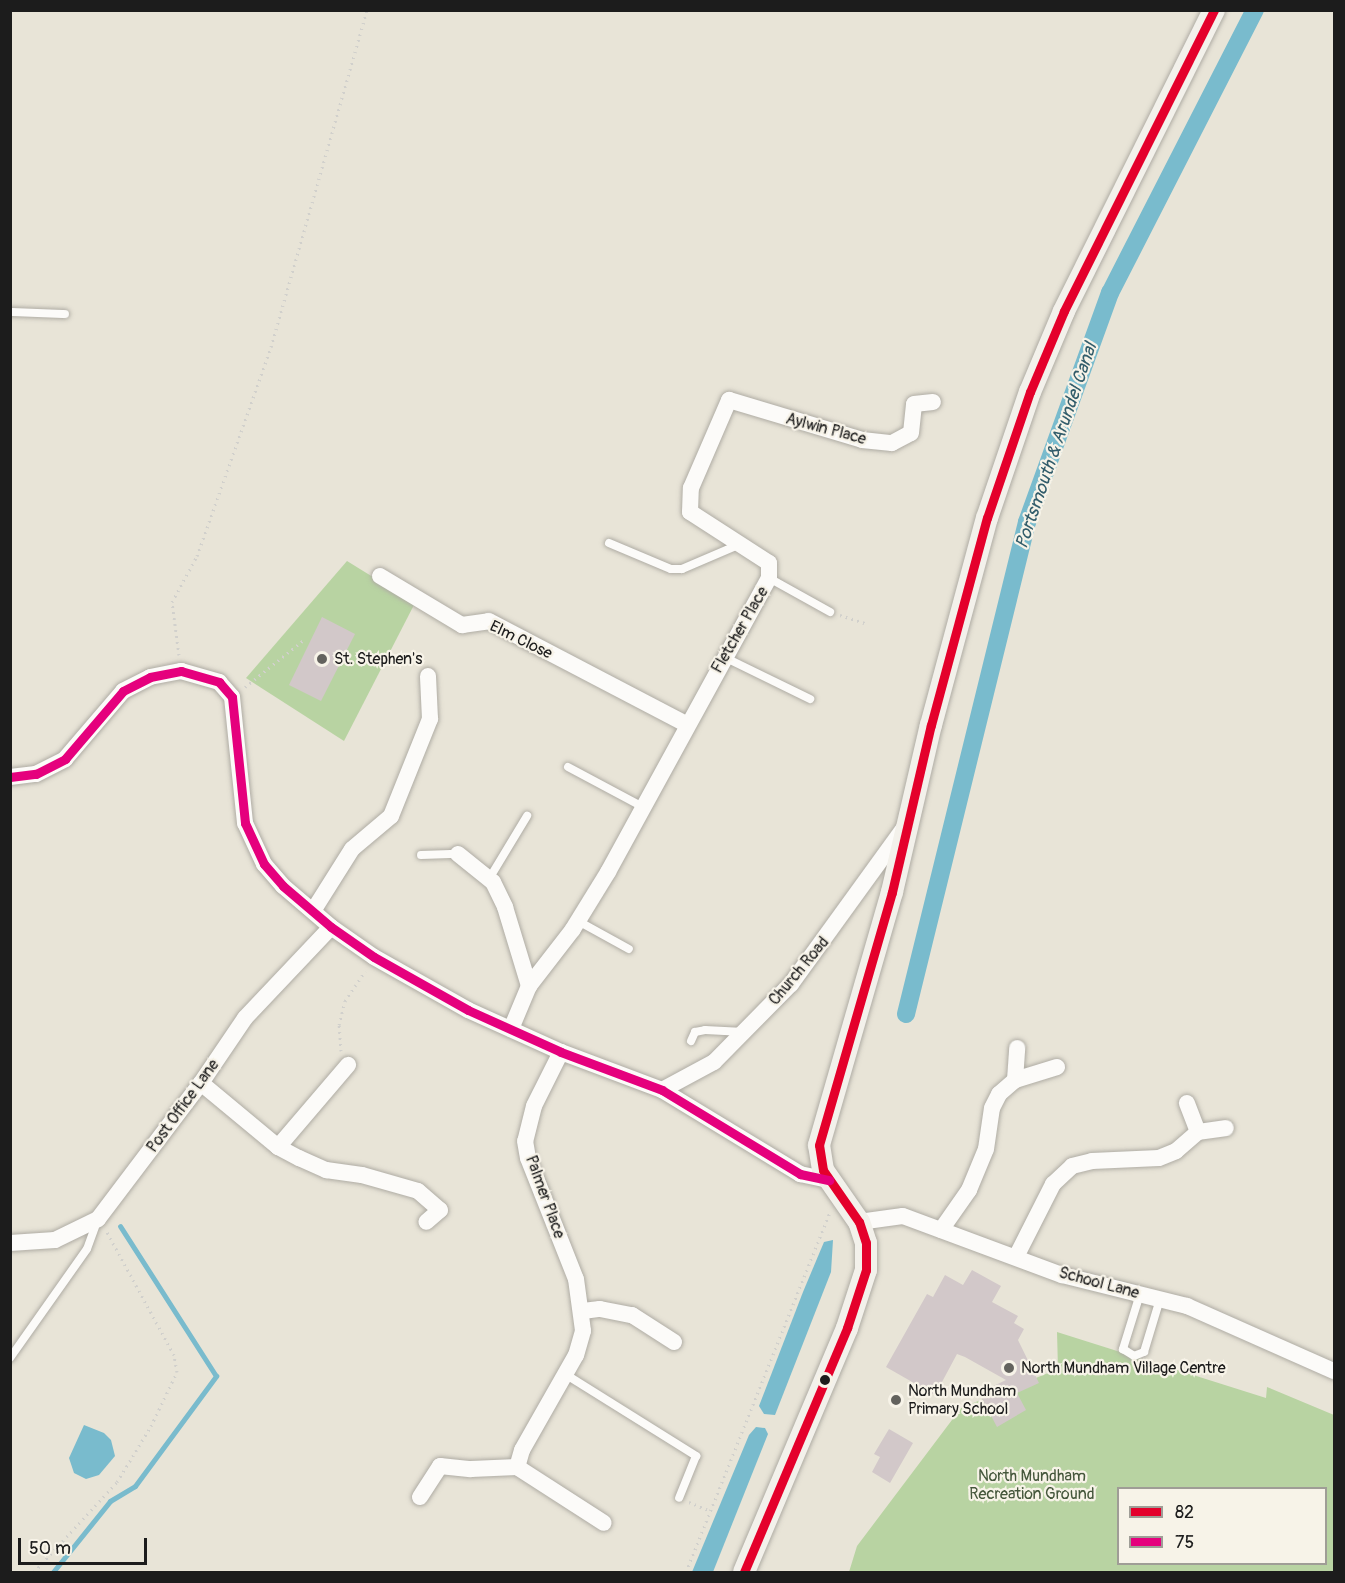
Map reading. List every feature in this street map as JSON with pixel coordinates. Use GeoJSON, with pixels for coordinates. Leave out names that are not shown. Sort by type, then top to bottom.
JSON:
{"type":"FeatureCollection","features":[{"type":"Feature","properties":{"kind":"main road"},"geometry":{"type":"LineString","coordinates":[[744,1572],[846,1328],[866,1270],[866,1244],[859,1222],[834,1187],[819,1156],[822,1132],[892,892],[969,582],[1030,392],[1106,222],[1214,10]]}},
{"type":"Feature","properties":{"kind":"street","name":"Aylwin Place"},"geometry":{"type":"LineString","coordinates":[[729,400],[862,440],[892,443],[911,433],[914,404],[933,402]]}},
{"type":"Feature","properties":{"kind":"street","name":"Fletcher Place"},"geometry":{"type":"LineString","coordinates":[[511,1029],[529,986],[578,921],[769,579],[769,563],[690,512],[692,488],[729,400]]}},
{"type":"Feature","properties":{"kind":"street","name":"Elm Close"},"geometry":{"type":"LineString","coordinates":[[380,576],[462,625],[489,621],[686,724]]}},
{"type":"Feature","properties":{"kind":"street"},"geometry":{"type":"LineString","coordinates":[[10,777],[51,769],[80,745],[98,717],[123,691],[150,677],[181,671],[219,682],[232,697],[245,823],[264,864],[331,927],[375,957],[468,1010],[561,1052],[662,1090],[800,1174],[834,1187]]}},
{"type":"Feature","properties":{"kind":"street"},"geometry":{"type":"LineString","coordinates":[[313,911],[352,849],[392,816],[430,719],[428,676]]}},
{"type":"Feature","properties":{"kind":"street","name":"Church Road"},"geometry":{"type":"LineString","coordinates":[[662,1090],[714,1062],[745,1032],[811,960],[908,822]]}},
{"type":"Feature","properties":{"kind":"street"},"geometry":{"type":"LineString","coordinates":[[458,854],[489,879],[505,907],[529,986]]}},
{"type":"Feature","properties":{"kind":"street","name":"Post Office Lane"},"geometry":{"type":"LineString","coordinates":[[10,1243],[55,1240],[98,1219],[201,1083],[245,1018],[331,927]]}},
{"type":"Feature","properties":{"kind":"street"},"geometry":{"type":"LineString","coordinates":[[1016,1080],[1017,1048]]}},
{"type":"Feature","properties":{"kind":"street","name":"Palmer Place"},"geometry":{"type":"LineString","coordinates":[[517,1467],[522,1450],[579,1347],[583,1311],[576,1279],[528,1158],[525,1141],[534,1107],[561,1052]]}},
{"type":"Feature","properties":{"kind":"street"},"geometry":{"type":"LineString","coordinates":[[278,1147],[348,1065]]}},
{"type":"Feature","properties":{"kind":"street"},"geometry":{"type":"LineString","coordinates":[[941,1230],[969,1190],[986,1149],[992,1108],[999,1094],[1016,1080],[1057,1067]]}},
{"type":"Feature","properties":{"kind":"street"},"geometry":{"type":"LineString","coordinates":[[201,1083],[278,1147],[326,1170],[362,1175],[418,1191],[440,1210],[426,1222]]}},
{"type":"Feature","properties":{"kind":"street"},"geometry":{"type":"LineString","coordinates":[[1187,1103],[1198,1132]]}},
{"type":"Feature","properties":{"kind":"street"},"geometry":{"type":"LineString","coordinates":[[1016,1257],[1048,1192],[1072,1166],[1092,1161],[1159,1158],[1176,1151],[1198,1132],[1226,1128]]}},
{"type":"Feature","properties":{"kind":"street","name":"School Lane"},"geometry":{"type":"LineString","coordinates":[[859,1222],[903,1216],[1062,1275],[1160,1299],[1227,1321],[1335,1371]]}},
{"type":"Feature","properties":{"kind":"street"},"geometry":{"type":"LineString","coordinates":[[583,1311],[600,1309],[632,1315],[674,1342]]}},
{"type":"Feature","properties":{"kind":"street"},"geometry":{"type":"LineString","coordinates":[[420,1497],[441,1466],[471,1470],[517,1467],[604,1523]]}},
{"type":"Feature","properties":{"kind":"lane"},"geometry":{"type":"LineString","coordinates":[[10,312],[65,314]]}},
{"type":"Feature","properties":{"kind":"lane"},"geometry":{"type":"LineString","coordinates":[[609,543],[671,569],[682,569],[738,544]]}},
{"type":"Feature","properties":{"kind":"lane"},"geometry":{"type":"LineString","coordinates":[[769,579],[830,612]]}},
{"type":"Feature","properties":{"kind":"lane"},"geometry":{"type":"LineString","coordinates":[[724,657],[810,699]]}},
{"type":"Feature","properties":{"kind":"lane"},"geometry":{"type":"LineString","coordinates":[[568,767],[642,807]]}},
{"type":"Feature","properties":{"kind":"lane"},"geometry":{"type":"LineString","coordinates":[[489,879],[527,816]]}},
{"type":"Feature","properties":{"kind":"lane"},"geometry":{"type":"LineString","coordinates":[[421,855],[458,854]]}},
{"type":"Feature","properties":{"kind":"lane"},"geometry":{"type":"LineString","coordinates":[[578,921],[629,949]]}},
{"type":"Feature","properties":{"kind":"lane"},"geometry":{"type":"LineString","coordinates":[[691,1041],[695,1032],[705,1030],[745,1032]]}},
{"type":"Feature","properties":{"kind":"lane"},"geometry":{"type":"LineString","coordinates":[[10,1358],[87,1249],[98,1219]]}},
{"type":"Feature","properties":{"kind":"lane"},"geometry":{"type":"LineString","coordinates":[[1140,1294],[1124,1348],[1134,1356],[1144,1352],[1160,1299]]}},
{"type":"Feature","properties":{"kind":"lane"},"geometry":{"type":"LineString","coordinates":[[566,1374],[696,1456],[679,1498]]}},
{"type":"Feature","properties":{"kind":"path"},"geometry":{"type":"LineString","coordinates":[[181,671],[172,602],[197,556],[271,347],[367,10]]}},
{"type":"Feature","properties":{"kind":"path"},"geometry":{"type":"LineString","coordinates":[[830,612],[865,623]]}},
{"type":"Feature","properties":{"kind":"path"},"geometry":{"type":"LineString","coordinates":[[232,697],[305,639]]}},
{"type":"Feature","properties":{"kind":"path"},"geometry":{"type":"LineString","coordinates":[[348,1065],[341,1053],[339,1025],[345,1001],[375,957]]}},
{"type":"Feature","properties":{"kind":"path"},"geometry":{"type":"LineString","coordinates":[[686,1572],[834,1187]]}},
{"type":"Feature","properties":{"kind":"path"},"geometry":{"type":"LineString","coordinates":[[34,1572],[117,1482],[151,1426],[177,1372],[174,1355],[98,1219]]}},
{"type":"Feature","properties":{"kind":"path"},"geometry":{"type":"LineString","coordinates":[[679,1498],[710,1511]]}},
{"type":"Feature","properties":{"kind":"green space"},"geometry":{"type":"Polygon","coordinates":[[[347,561],[415,603],[344,741],[246,678],[347,561]]]}},
{"type":"Feature","properties":{"kind":"green space","name":"North Mundham Recreation Ground"},"geometry":{"type":"Polygon","coordinates":[[[1057,1332],[1266,1398],[1267,1387],[1334,1415],[1334,1572],[849,1572],[857,1546],[961,1408],[1058,1369],[1057,1332]]]}},
{"type":"Feature","properties":{"kind":"water"},"geometry":{"type":"Polygon","coordinates":[[[833,1240],[831,1272],[775,1415],[764,1414],[759,1406],[803,1292],[824,1242],[833,1240]]]}},
{"type":"Feature","properties":{"kind":"water"},"geometry":{"type":"Polygon","coordinates":[[[84,1425],[104,1433],[111,1440],[115,1456],[99,1475],[86,1479],[74,1473],[69,1458],[84,1425]]]}},
{"type":"Feature","properties":{"kind":"water"},"geometry":{"type":"Polygon","coordinates":[[[756,1427],[765,1428],[768,1434],[713,1572],[692,1572],[749,1435],[756,1427]]]}},
{"type":"Feature","properties":{"kind":"building","name":"St. Stephen's"},"geometry":{"type":"Polygon","coordinates":[[[322,617],[355,634],[321,701],[289,685],[322,617]]]}},
{"type":"Feature","properties":{"kind":"building"},"geometry":{"type":"Polygon","coordinates":[[[972,1270],[1001,1286],[992,1302],[1018,1316],[1014,1323],[1024,1329],[1018,1340],[1039,1383],[1017,1393],[1026,1410],[997,1427],[979,1393],[1006,1380],[965,1357],[957,1354],[935,1395],[886,1367],[927,1294],[933,1297],[945,1275],[963,1285],[972,1270]]]}},
{"type":"Feature","properties":{"kind":"building"},"geometry":{"type":"Polygon","coordinates":[[[889,1429],[913,1443],[890,1483],[872,1472],[880,1457],[874,1454],[889,1429]]]}},
{"type":"Feature","properties":{"kind":"waterway","name":"Portsmouth & Arundel Canal"},"geometry":{"type":"LineString","coordinates":[[906,1014],[1027,522],[1110,293],[1255,10]]}},
{"type":"Feature","properties":{"kind":"waterway"},"geometry":{"type":"LineString","coordinates":[[53,1572],[110,1501],[135,1486],[216,1376],[120,1226]]}},
{"type":"Feature","properties":{"kind":"transit line","name":"82"},"geometry":{"type":"LineString","coordinates":[[744,1572],[847,1328],[866,1270],[866,1243],[859,1222],[823,1170],[819,1145],[892,892],[931,725],[987,518],[1030,392],[1064,311],[1214,10]]}},
{"type":"Feature","properties":{"kind":"transit line","name":"75"},"geometry":{"type":"LineString","coordinates":[[10,777],[36,774],[65,759],[123,691],[150,677],[181,671],[219,682],[232,697],[245,823],[264,864],[283,886],[331,927],[374,957],[468,1010],[561,1052],[662,1090],[800,1174],[829,1180]]}},
{"type":"Feature","properties":{"kind":"place","name":"St. Stephen's"},"geometry":{"type":"Point","coordinates":[322,659]}},
{"type":"Feature","properties":{"kind":"place","name":"North Mundham Village Centre"},"geometry":{"type":"Point","coordinates":[1009,1368]}},
{"type":"Feature","properties":{"kind":"place","name":"North Mundham Primary School"},"geometry":{"type":"Point","coordinates":[896,1400]}}]}
